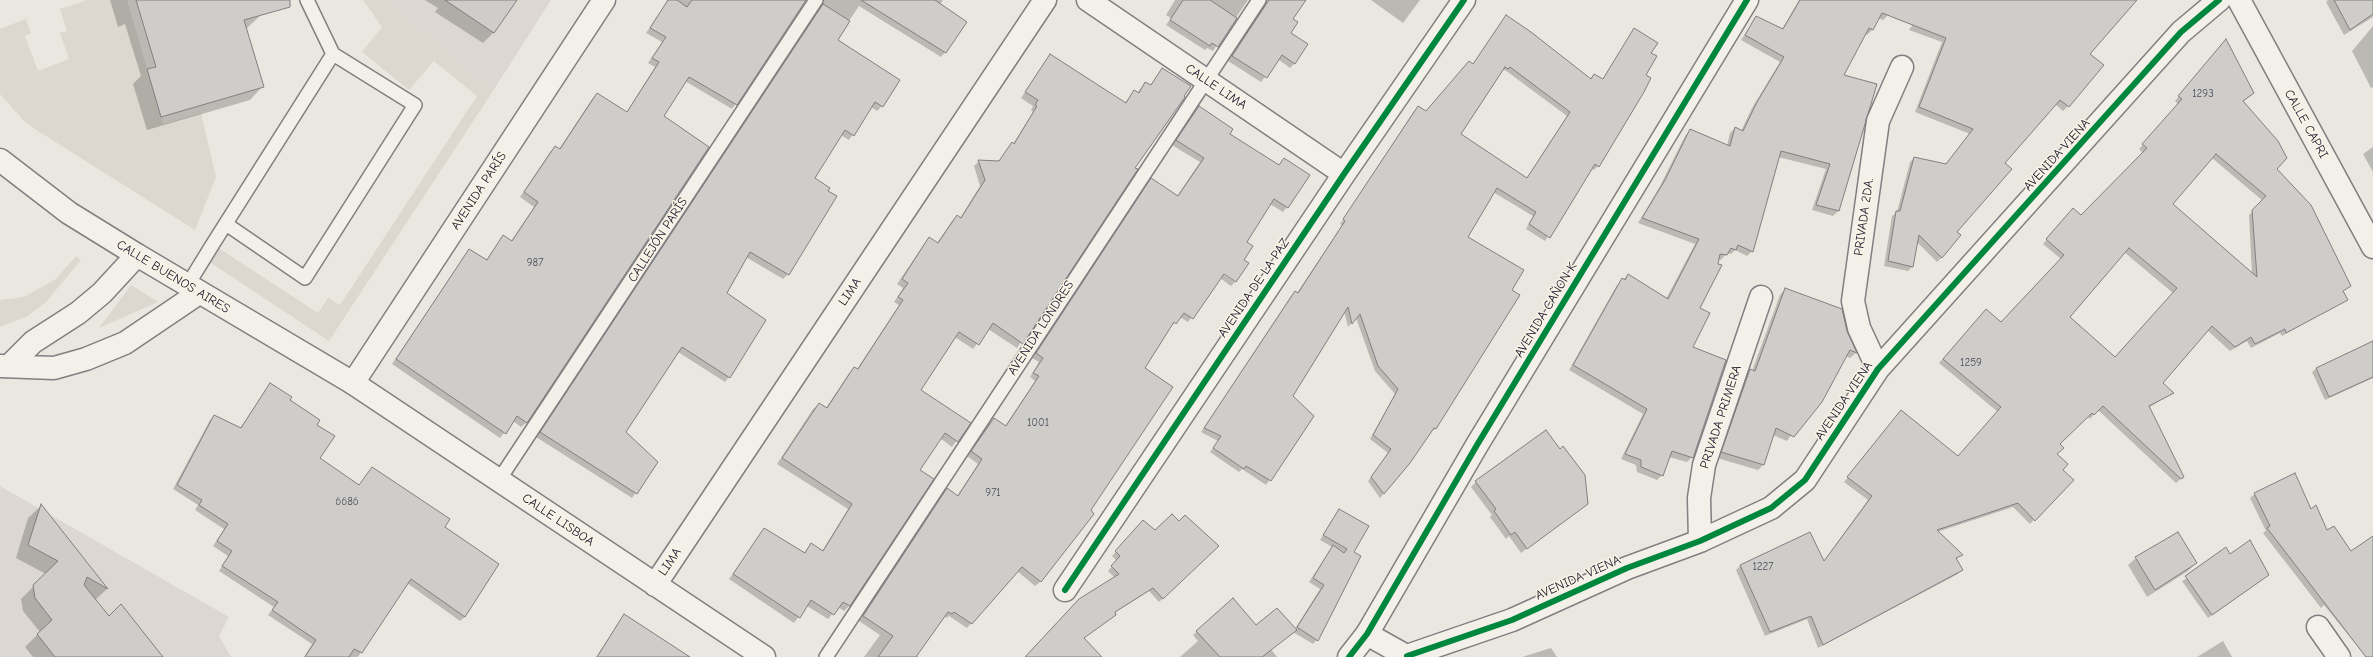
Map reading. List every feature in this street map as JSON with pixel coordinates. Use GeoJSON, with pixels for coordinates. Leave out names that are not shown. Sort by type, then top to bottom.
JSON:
{"type":"FeatureCollection","features":[{"type":"Feature","properties":{"kind":"street","name":"AVENIDA PARÍS"},"geometry":{"type":"LineString","coordinates":[[353,383],[604,0]]}},
{"type":"Feature","properties":{"kind":"street","name":"LIMA"},"geometry":{"type":"LineString","coordinates":[[655,584],[1045,0]]}},
{"type":"Feature","properties":{"kind":"street","name":"CALLE LIMA"},"geometry":{"type":"LineString","coordinates":[[1088,0],[1344,174]]}},
{"type":"Feature","properties":{"kind":"street","name":"AVENIDA DE LA PAZ"},"geometry":{"type":"LineString","coordinates":[[1065,590],[1344,174],[1464,0]]}},
{"type":"Feature","properties":{"kind":"street","name":"AVENIDA CAÑON K"},"geometry":{"type":"LineString","coordinates":[[1349,657],[1367,634],[1477,445],[1747,0]]}},
{"type":"Feature","properties":{"kind":"street","name":"AVENIDA VIENA"},"geometry":{"type":"LineString","coordinates":[[1407,656],[1512,620],[1627,568],[1700,541],[1771,508],[1804,480],[1878,369],[2181,32],[2219,0]]}},
{"type":"Feature","properties":{"kind":"street","name":"CALLE CAPRI"},"geometry":{"type":"LineString","coordinates":[[2239,0],[2373,247]]}},
{"type":"Feature","properties":{"kind":"street","name":"PRIVADA 2DA."},"geometry":{"type":"LineString","coordinates":[[1878,369],[1859,328],[1853,301],[1878,121],[1902,67]]}},
{"type":"Feature","properties":{"kind":"street","name":"CALLE BUENOS AIRES"},"geometry":{"type":"LineString","coordinates":[[0,160],[69,213],[193,290],[353,383]]}},
{"type":"Feature","properties":{"kind":"street"},"geometry":{"type":"LineString","coordinates":[[4,366],[33,342],[78,313],[102,293],[137,255]]}},
{"type":"Feature","properties":{"kind":"street"},"geometry":{"type":"LineString","coordinates":[[4,366],[54,368],[86,359],[125,343],[193,290]]}},
{"type":"Feature","properties":{"kind":"street","name":"PRIVADA PRIMERA"},"geometry":{"type":"LineString","coordinates":[[1700,541],[1699,498],[1704,465],[1760,297]]}},
{"type":"Feature","properties":{"kind":"street","name":"CALLE LISBOA"},"geometry":{"type":"LineString","coordinates":[[353,383],[764,657]]}},
{"type":"Feature","properties":{"kind":"street"},"geometry":{"type":"LineString","coordinates":[[2318,627],[2338,657]]}},
{"type":"Feature","properties":{"kind":"street"},"geometry":{"type":"LineString","coordinates":[[1367,634],[1407,656]]}},
{"type":"Feature","properties":{"kind":"lane"},"geometry":{"type":"LineString","coordinates":[[226,224],[304,278],[415,105],[333,54],[307,0]]}},
{"type":"Feature","properties":{"kind":"lane","name":"CALLEJÓN PARÍS"},"geometry":{"type":"LineString","coordinates":[[499,480],[816,0]]}},
{"type":"Feature","properties":{"kind":"lane","name":"AVENIDA LONDRES"},"geometry":{"type":"LineString","coordinates":[[826,657],[1259,0]]}},
{"type":"Feature","properties":{"kind":"lane"},"geometry":{"type":"LineString","coordinates":[[193,290],[226,224],[333,54]]}},
{"type":"Feature","properties":{"kind":"shaded area"},"geometry":{"type":"Polygon","coordinates":[[[87,0],[127,0],[163,124],[201,113],[216,177],[195,230],[38,131],[24,121],[0,94],[0,29],[26,19],[31,33],[25,36],[38,71],[69,59],[60,33],[67,31],[60,9],[87,0]]]}},
{"type":"Feature","properties":{"kind":"shaded area"},"geometry":{"type":"Polygon","coordinates":[[[363,0],[381,0],[491,94],[329,341],[208,261],[217,247],[318,313],[328,298],[340,305],[477,96],[434,61],[409,90],[362,52],[382,27],[363,0]]]}},
{"type":"Feature","properties":{"kind":"shaded area"},"geometry":{"type":"Polygon","coordinates":[[[381,0],[551,0],[491,94],[381,0]]]}},
{"type":"Feature","properties":{"kind":"shaded area"},"geometry":{"type":"Polygon","coordinates":[[[76,256],[81,260],[46,302],[28,316],[0,327],[0,300],[24,297],[56,279],[76,256]]]}},
{"type":"Feature","properties":{"kind":"shaded area"},"geometry":{"type":"Polygon","coordinates":[[[131,285],[158,302],[99,328],[131,285]]]}},
{"type":"Feature","properties":{"kind":"shaded area"},"geometry":{"type":"Polygon","coordinates":[[[0,486],[229,617],[219,636],[231,657],[0,657],[0,486]]]}},
{"type":"Feature","properties":{"kind":"building"},"geometry":{"type":"Polygon","coordinates":[[[136,0],[290,0],[290,7],[244,20],[264,87],[161,117],[147,69],[156,67],[136,0]]]}},
{"type":"Feature","properties":{"kind":"building"},"geometry":{"type":"Polygon","coordinates":[[[445,0],[517,0],[494,33],[445,0]]]}},
{"type":"Feature","properties":{"kind":"building"},"geometry":{"type":"Polygon","coordinates":[[[668,0],[677,0],[687,7],[692,0],[806,0],[737,105],[689,77],[664,116],[709,147],[527,423],[517,416],[506,434],[396,359],[469,249],[487,260],[503,235],[512,241],[538,202],[524,192],[555,146],[560,149],[597,93],[627,112],[659,62],[652,58],[666,37],[650,28],[668,0]]]}},
{"type":"Feature","properties":{"kind":"building"},"geometry":{"type":"Polygon","coordinates":[[[861,0],[935,0],[967,22],[946,53],[861,0]]]}},
{"type":"Feature","properties":{"kind":"building"},"geometry":{"type":"Polygon","coordinates":[[[1183,0],[1210,0],[1237,18],[1218,47],[1212,43],[1210,46],[1170,20],[1183,0]]]}},
{"type":"Feature","properties":{"kind":"building"},"geometry":{"type":"Polygon","coordinates":[[[1269,0],[1306,0],[1293,19],[1298,22],[1291,33],[1308,44],[1295,64],[1282,55],[1267,78],[1232,56],[1269,0]]]}},
{"type":"Feature","properties":{"kind":"building"},"geometry":{"type":"Polygon","coordinates":[[[1800,0],[2137,0],[2090,54],[2104,65],[2069,107],[2060,100],[2005,163],[2012,169],[1957,232],[1961,235],[1942,258],[1919,235],[1913,267],[1888,261],[1896,211],[1900,211],[1914,157],[1946,164],[1973,129],[1919,107],[1946,38],[1882,13],[1873,30],[1869,28],[1844,75],[1877,84],[1839,211],[1816,205],[1830,164],[1781,151],[1753,252],[1738,245],[1736,250],[1731,248],[1727,255],[1720,254],[1718,264],[1722,265],[1700,308],[1710,313],[1693,347],[1726,360],[1693,458],[1672,451],[1663,476],[1641,467],[1641,460],[1625,454],[1647,409],[1573,365],[1622,278],[1625,280],[1628,274],[1668,299],[1699,239],[1642,218],[1665,180],[1690,129],[1730,146],[1735,127],[1743,131],[1757,102],[1784,57],[1745,35],[1756,16],[1783,29],[1800,0]]]}},
{"type":"Feature","properties":{"kind":"building"},"geometry":{"type":"Polygon","coordinates":[[[2334,0],[2373,0],[2373,14],[2350,30],[2334,0]]]}},
{"type":"Feature","properties":{"kind":"building"},"geometry":{"type":"Polygon","coordinates":[[[823,4],[850,21],[838,40],[900,80],[883,107],[875,102],[854,136],[845,130],[815,178],[830,188],[828,191],[837,196],[789,275],[750,252],[727,293],[766,320],[730,378],[682,347],[626,432],[658,462],[637,494],[540,432],[823,4]]]}},
{"type":"Feature","properties":{"kind":"building"},"geometry":{"type":"Polygon","coordinates":[[[1506,15],[1531,32],[1591,79],[1594,74],[1603,79],[1634,28],[1658,43],[1651,53],[1657,56],[1646,75],[1651,78],[1644,92],[1599,167],[1595,164],[1550,238],[1529,224],[1536,212],[1497,188],[1468,237],[1524,270],[1512,290],[1520,295],[1436,429],[1434,428],[1410,463],[1384,494],[1371,477],[1391,449],[1373,435],[1398,389],[1378,366],[1360,314],[1352,324],[1348,307],[1293,396],[1314,416],[1271,481],[1246,466],[1244,469],[1213,448],[1221,436],[1204,428],[1295,291],[1298,293],[1345,221],[1343,219],[1418,106],[1426,111],[1469,61],[1473,64],[1506,15]],[[1505,67],[1461,134],[1527,178],[1570,112],[1510,67],[1508,69],[1505,67]]]}},
{"type":"Feature","properties":{"kind":"building"},"geometry":{"type":"Polygon","coordinates":[[[2226,39],[2254,93],[2243,101],[2278,141],[2287,158],[2277,169],[2311,205],[2351,286],[2343,291],[2348,300],[2286,333],[2285,329],[2255,344],[2251,337],[2235,347],[2212,326],[2163,383],[2174,393],[2149,406],[2184,477],[2181,479],[2103,406],[2094,415],[2092,413],[2060,444],[2064,448],[2057,454],[2068,464],[2063,470],[2074,480],[2035,521],[2018,503],[1937,530],[1963,555],[1956,558],[1963,570],[1823,645],[1811,616],[1770,632],[1740,565],[1810,532],[1824,561],[1872,496],[1847,477],[1901,410],[1958,456],[2001,407],[1943,359],[1986,309],[2001,322],[2064,255],[2046,239],[2073,208],[2081,215],[2147,148],[2142,144],[2182,99],[2178,96],[2226,39]],[[2216,154],[2173,204],[2257,277],[2252,210],[2266,196],[2216,154]],[[2129,248],[2070,317],[2115,357],[2177,288],[2129,248]]]}},
{"type":"Feature","properties":{"kind":"building"},"geometry":{"type":"Polygon","coordinates":[[[1050,54],[1126,103],[1134,90],[1139,93],[1145,82],[1151,85],[1162,68],[1191,86],[1184,96],[1185,97],[1135,168],[1138,169],[1023,344],[993,323],[979,345],[959,332],[921,390],[971,423],[958,442],[945,433],[920,470],[934,479],[850,606],[843,602],[834,615],[811,600],[800,618],[733,574],[764,528],[805,553],[811,543],[823,551],[852,504],[782,458],[819,403],[827,408],[854,367],[858,369],[903,300],[898,297],[908,283],[902,279],[929,237],[938,243],[957,215],[961,218],[985,180],[978,160],[999,161],[1012,142],[1014,144],[1037,106],[1035,105],[1038,100],[1025,92],[1050,54]]]}},
{"type":"Feature","properties":{"kind":"building"},"geometry":{"type":"Polygon","coordinates":[[[1199,106],[1233,129],[1230,134],[1279,165],[1284,158],[1310,175],[1288,208],[1274,199],[1247,242],[1253,246],[1244,260],[1249,263],[1236,282],[1224,274],[1193,319],[1184,313],[1176,324],[1174,322],[1145,368],[1173,387],[1091,510],[1094,514],[1041,582],[1022,567],[972,624],[954,612],[952,614],[948,612],[916,657],[878,657],[893,636],[863,616],[947,488],[958,496],[982,459],[971,451],[994,418],[1006,426],[1039,376],[1033,373],[1043,358],[1036,353],[1151,178],[1178,196],[1204,158],[1176,140],[1199,106]]]}},
{"type":"Feature","properties":{"kind":"building"},"geometry":{"type":"Polygon","coordinates":[[[1785,288],[1842,309],[1847,331],[1857,353],[1850,350],[1822,402],[1794,437],[1776,428],[1764,465],[1721,452],[1750,369],[1755,371],[1785,288]]]}},
{"type":"Feature","properties":{"kind":"building"},"geometry":{"type":"Polygon","coordinates":[[[2373,341],[2373,377],[2329,397],[2316,368],[2373,341]]]}},
{"type":"Feature","properties":{"kind":"building"},"geometry":{"type":"Polygon","coordinates":[[[270,383],[292,397],[290,400],[320,420],[317,425],[335,436],[320,458],[359,485],[372,467],[450,519],[445,527],[499,564],[465,617],[411,579],[362,653],[354,649],[349,657],[305,657],[316,640],[272,610],[278,602],[222,566],[232,551],[217,541],[228,524],[199,505],[202,500],[177,485],[214,415],[241,428],[270,383]]]}},
{"type":"Feature","properties":{"kind":"building"},"geometry":{"type":"Polygon","coordinates":[[[1546,430],[1560,449],[1563,446],[1585,475],[1588,504],[1527,549],[1515,532],[1511,535],[1494,511],[1496,509],[1475,481],[1546,430]]]}},
{"type":"Feature","properties":{"kind":"building"},"geometry":{"type":"Polygon","coordinates":[[[2295,473],[2311,509],[2316,505],[2327,530],[2334,526],[2351,551],[2373,536],[2373,657],[2366,657],[2267,528],[2270,526],[2254,493],[2295,473]]]}},
{"type":"Feature","properties":{"kind":"building"},"geometry":{"type":"Polygon","coordinates":[[[41,504],[108,589],[87,577],[84,585],[109,616],[121,604],[163,657],[55,657],[37,634],[52,620],[35,598],[33,585],[58,561],[28,545],[41,504]]]}},
{"type":"Feature","properties":{"kind":"building"},"geometry":{"type":"Polygon","coordinates":[[[1339,509],[1369,526],[1354,552],[1361,556],[1318,641],[1297,627],[1324,585],[1313,578],[1333,545],[1344,553],[1347,549],[1323,535],[1339,509]]]}},
{"type":"Feature","properties":{"kind":"building"},"geometry":{"type":"Polygon","coordinates":[[[1172,514],[1179,521],[1185,515],[1219,546],[1163,599],[1153,588],[1115,612],[1116,615],[1084,638],[1102,657],[1025,657],[1079,599],[1119,574],[1111,566],[1120,556],[1115,551],[1143,520],[1155,530],[1172,514]]]}},
{"type":"Feature","properties":{"kind":"building"},"geometry":{"type":"Polygon","coordinates":[[[2178,532],[2197,563],[2155,590],[2135,557],[2178,532]]]}},
{"type":"Feature","properties":{"kind":"building"},"geometry":{"type":"Polygon","coordinates":[[[2250,540],[2269,575],[2212,615],[2185,576],[2226,547],[2230,554],[2250,540]]]}},
{"type":"Feature","properties":{"kind":"building"},"geometry":{"type":"Polygon","coordinates":[[[1233,598],[1256,625],[1277,608],[1297,630],[1262,657],[1220,657],[1196,631],[1233,598]]]}},
{"type":"Feature","properties":{"kind":"building"},"geometry":{"type":"Polygon","coordinates":[[[624,614],[690,657],[597,657],[624,614]]]}},
{"type":"Feature","properties":{"kind":"cycle path"},"geometry":{"type":"LineString","coordinates":[[1065,590],[1344,174],[1464,0]]}},
{"type":"Feature","properties":{"kind":"cycle path"},"geometry":{"type":"LineString","coordinates":[[1349,657],[1367,634],[1477,445],[1747,0]]}},
{"type":"Feature","properties":{"kind":"cycle path"},"geometry":{"type":"LineString","coordinates":[[1407,656],[1512,620],[1627,568],[1700,541],[1771,508],[1805,480],[1878,369],[2181,32],[2219,0]]}}]}
